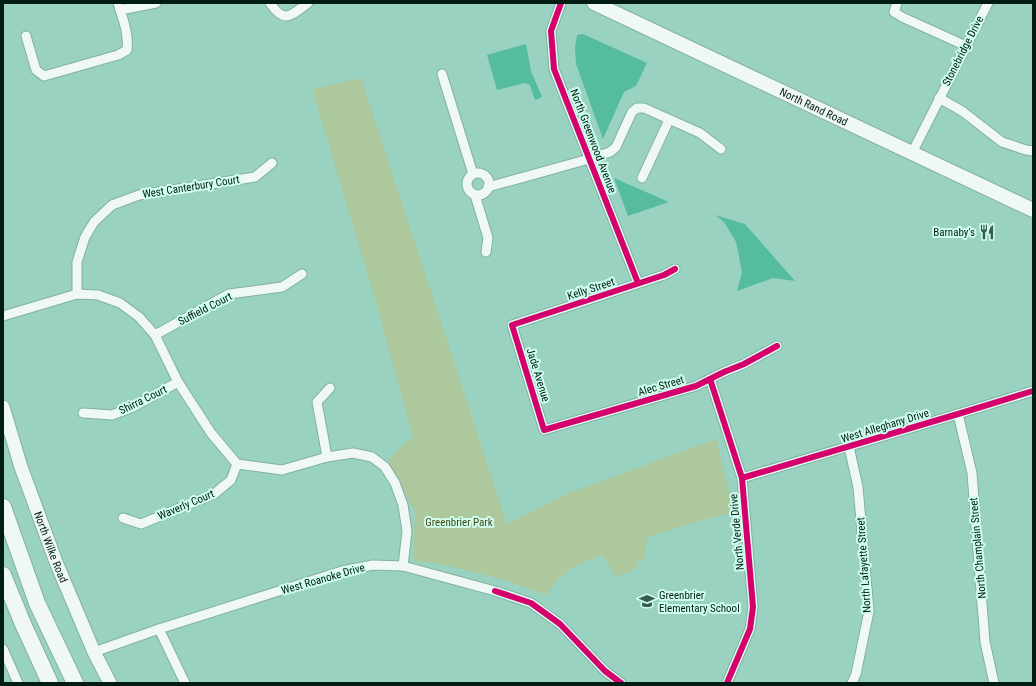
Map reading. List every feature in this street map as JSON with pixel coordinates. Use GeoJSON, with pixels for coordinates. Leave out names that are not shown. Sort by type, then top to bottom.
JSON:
{"type":"FeatureCollection","features":[{"type":"Feature","properties":{"kind":"highway"},"geometry":{"type":"LineString","coordinates":[[3,507],[37,603],[75,683]]}},
{"type":"Feature","properties":{"kind":"highway"},"geometry":{"type":"LineString","coordinates":[[3,575],[23,624],[50,683]]}},
{"type":"Feature","properties":{"kind":"main road","name":"North Rand Road"},"geometry":{"type":"LineString","coordinates":[[594,3],[1033,210]]}},
{"type":"Feature","properties":{"kind":"street"},"geometry":{"type":"LineString","coordinates":[[26,36],[36,70],[44,76],[118,55],[128,50],[128,40],[119,7],[156,3]]}},
{"type":"Feature","properties":{"kind":"street"},"geometry":{"type":"LineString","coordinates":[[270,3],[275,10],[286,16],[308,3]]}},
{"type":"Feature","properties":{"kind":"street","name":"North Greenwood Avenue"},"geometry":{"type":"LineString","coordinates":[[561,3],[552,31],[554,69],[638,283]]}},
{"type":"Feature","properties":{"kind":"street"},"geometry":{"type":"LineString","coordinates":[[897,3],[894,12],[902,17],[966,46]]}},
{"type":"Feature","properties":{"kind":"street","name":"Stonebridge Drive"},"geometry":{"type":"LineString","coordinates":[[912,154],[988,3]]}},
{"type":"Feature","properties":{"kind":"street"},"geometry":{"type":"LineString","coordinates":[[442,74],[473,174]]}},
{"type":"Feature","properties":{"kind":"street","name":"Stonebridge Drive"},"geometry":{"type":"LineString","coordinates":[[939,98],[962,110],[1002,142],[1033,151]]}},
{"type":"Feature","properties":{"kind":"street"},"geometry":{"type":"LineString","coordinates":[[488,187],[610,152],[616,147],[632,112],[637,108],[644,108],[700,133],[721,149]]}},
{"type":"Feature","properties":{"kind":"street"},"geometry":{"type":"LineString","coordinates":[[642,178],[669,120]]}},
{"type":"Feature","properties":{"kind":"street","name":"West Canterbury Court"},"geometry":{"type":"LineString","coordinates":[[77,294],[77,262],[85,237],[94,222],[112,205],[139,195],[254,177],[272,163]]}},
{"type":"Feature","properties":{"kind":"street"},"geometry":{"type":"LineString","coordinates":[[480,173],[487,177],[488,187],[485,193],[475,195],[470,192],[466,186],[468,178],[473,174],[480,173]]}},
{"type":"Feature","properties":{"kind":"street"},"geometry":{"type":"LineString","coordinates":[[475,195],[488,238],[486,252]]}},
{"type":"Feature","properties":{"kind":"street","name":"Kelly Street"},"geometry":{"type":"LineString","coordinates":[[512,325],[664,275],[675,269]]}},
{"type":"Feature","properties":{"kind":"street","name":"Suffield Court"},"geometry":{"type":"LineString","coordinates":[[155,335],[229,294],[282,287],[302,274]]}},
{"type":"Feature","properties":{"kind":"street"},"geometry":{"type":"LineString","coordinates":[[3,316],[77,294],[98,295],[120,303],[139,317],[155,335],[178,382],[211,433],[237,464],[282,470],[326,457],[353,453],[372,457],[385,467],[395,483],[403,504],[407,530],[403,566]]}},
{"type":"Feature","properties":{"kind":"street","name":"Jade Avenue"},"geometry":{"type":"LineString","coordinates":[[512,325],[544,430]]}},
{"type":"Feature","properties":{"kind":"street","name":"Alec Street"},"geometry":{"type":"LineString","coordinates":[[544,430],[696,386],[744,364],[777,346]]}},
{"type":"Feature","properties":{"kind":"street","name":"North Verde Drive"},"geometry":{"type":"LineString","coordinates":[[710,379],[742,478],[753,607],[750,629],[727,683]]}},
{"type":"Feature","properties":{"kind":"street","name":"Shirra Court"},"geometry":{"type":"LineString","coordinates":[[83,413],[112,415],[133,407],[178,382]]}},
{"type":"Feature","properties":{"kind":"street"},"geometry":{"type":"LineString","coordinates":[[326,457],[317,402],[330,388]]}},
{"type":"Feature","properties":{"kind":"street","name":"West Alleghany Drive"},"geometry":{"type":"LineString","coordinates":[[742,478],[1033,391]]}},
{"type":"Feature","properties":{"kind":"street","name":"North Wilke Road"},"geometry":{"type":"LineString","coordinates":[[3,407],[20,467],[50,548],[94,652],[110,683]]}},
{"type":"Feature","properties":{"kind":"street","name":"North Champlain Street"},"geometry":{"type":"LineString","coordinates":[[958,414],[972,473],[985,642],[994,683]]}},
{"type":"Feature","properties":{"kind":"street","name":"North Lafayette Street"},"geometry":{"type":"LineString","coordinates":[[849,447],[858,487],[869,611],[856,674],[852,683]]}},
{"type":"Feature","properties":{"kind":"street","name":"Waverly Court"},"geometry":{"type":"LineString","coordinates":[[123,518],[141,524],[214,494],[231,480],[237,464]]}},
{"type":"Feature","properties":{"kind":"street","name":"West Roanoke Drive"},"geometry":{"type":"LineString","coordinates":[[94,652],[159,629],[342,571],[373,565],[403,566],[496,591],[532,603],[560,624],[605,671],[621,683]]}},
{"type":"Feature","properties":{"kind":"street"},"geometry":{"type":"LineString","coordinates":[[159,629],[185,683]]}},
{"type":"Feature","properties":{"kind":"street"},"geometry":{"type":"LineString","coordinates":[[3,649],[18,683]]}},
{"type":"Feature","properties":{"kind":"green space","name":"Greenbrier Park"},"geometry":{"type":"Polygon","coordinates":[[[361,78],[507,524],[569,493],[716,439],[734,512],[648,537],[644,560],[636,563],[639,568],[616,577],[603,555],[575,566],[559,579],[546,595],[501,579],[440,564],[413,561],[415,512],[388,460],[413,436],[370,282],[312,89],[361,78]]]}},
{"type":"Feature","properties":{"kind":"shaded area"},"geometry":{"type":"Polygon","coordinates":[[[583,34],[647,63],[636,86],[624,92],[603,139],[576,64],[575,48],[577,35],[583,34]]]}},
{"type":"Feature","properties":{"kind":"shaded area"},"geometry":{"type":"Polygon","coordinates":[[[526,44],[531,71],[542,97],[535,100],[530,85],[524,83],[497,90],[487,55],[526,44]]]}},
{"type":"Feature","properties":{"kind":"shaded area"},"geometry":{"type":"Polygon","coordinates":[[[614,178],[669,202],[628,216],[614,178]]]}},
{"type":"Feature","properties":{"kind":"shaded area"},"geometry":{"type":"Polygon","coordinates":[[[715,215],[745,224],[795,281],[773,278],[737,291],[742,272],[736,242],[724,222],[715,215]]]}},
{"type":"Feature","properties":{"kind":"cycle path"},"geometry":{"type":"LineString","coordinates":[[561,3],[551,31],[554,69],[638,283]]}},
{"type":"Feature","properties":{"kind":"cycle path"},"geometry":{"type":"LineString","coordinates":[[675,269],[664,275],[512,325],[544,430],[696,386],[744,364],[777,346]]}},
{"type":"Feature","properties":{"kind":"cycle path"},"geometry":{"type":"LineString","coordinates":[[710,379],[742,478],[753,607],[750,629],[727,683]]}},
{"type":"Feature","properties":{"kind":"cycle path"},"geometry":{"type":"LineString","coordinates":[[742,478],[1033,391]]}},
{"type":"Feature","properties":{"kind":"cycle path"},"geometry":{"type":"LineString","coordinates":[[495,591],[531,603],[560,624],[605,671],[621,683]]}},
{"type":"Feature","properties":{"kind":"place","name":"Barnaby's"},"geometry":{"type":"Point","coordinates":[987,232]}},
{"type":"Feature","properties":{"kind":"place","name":"Greenbrier Elementary School"},"geometry":{"type":"Point","coordinates":[647,601]}}]}
